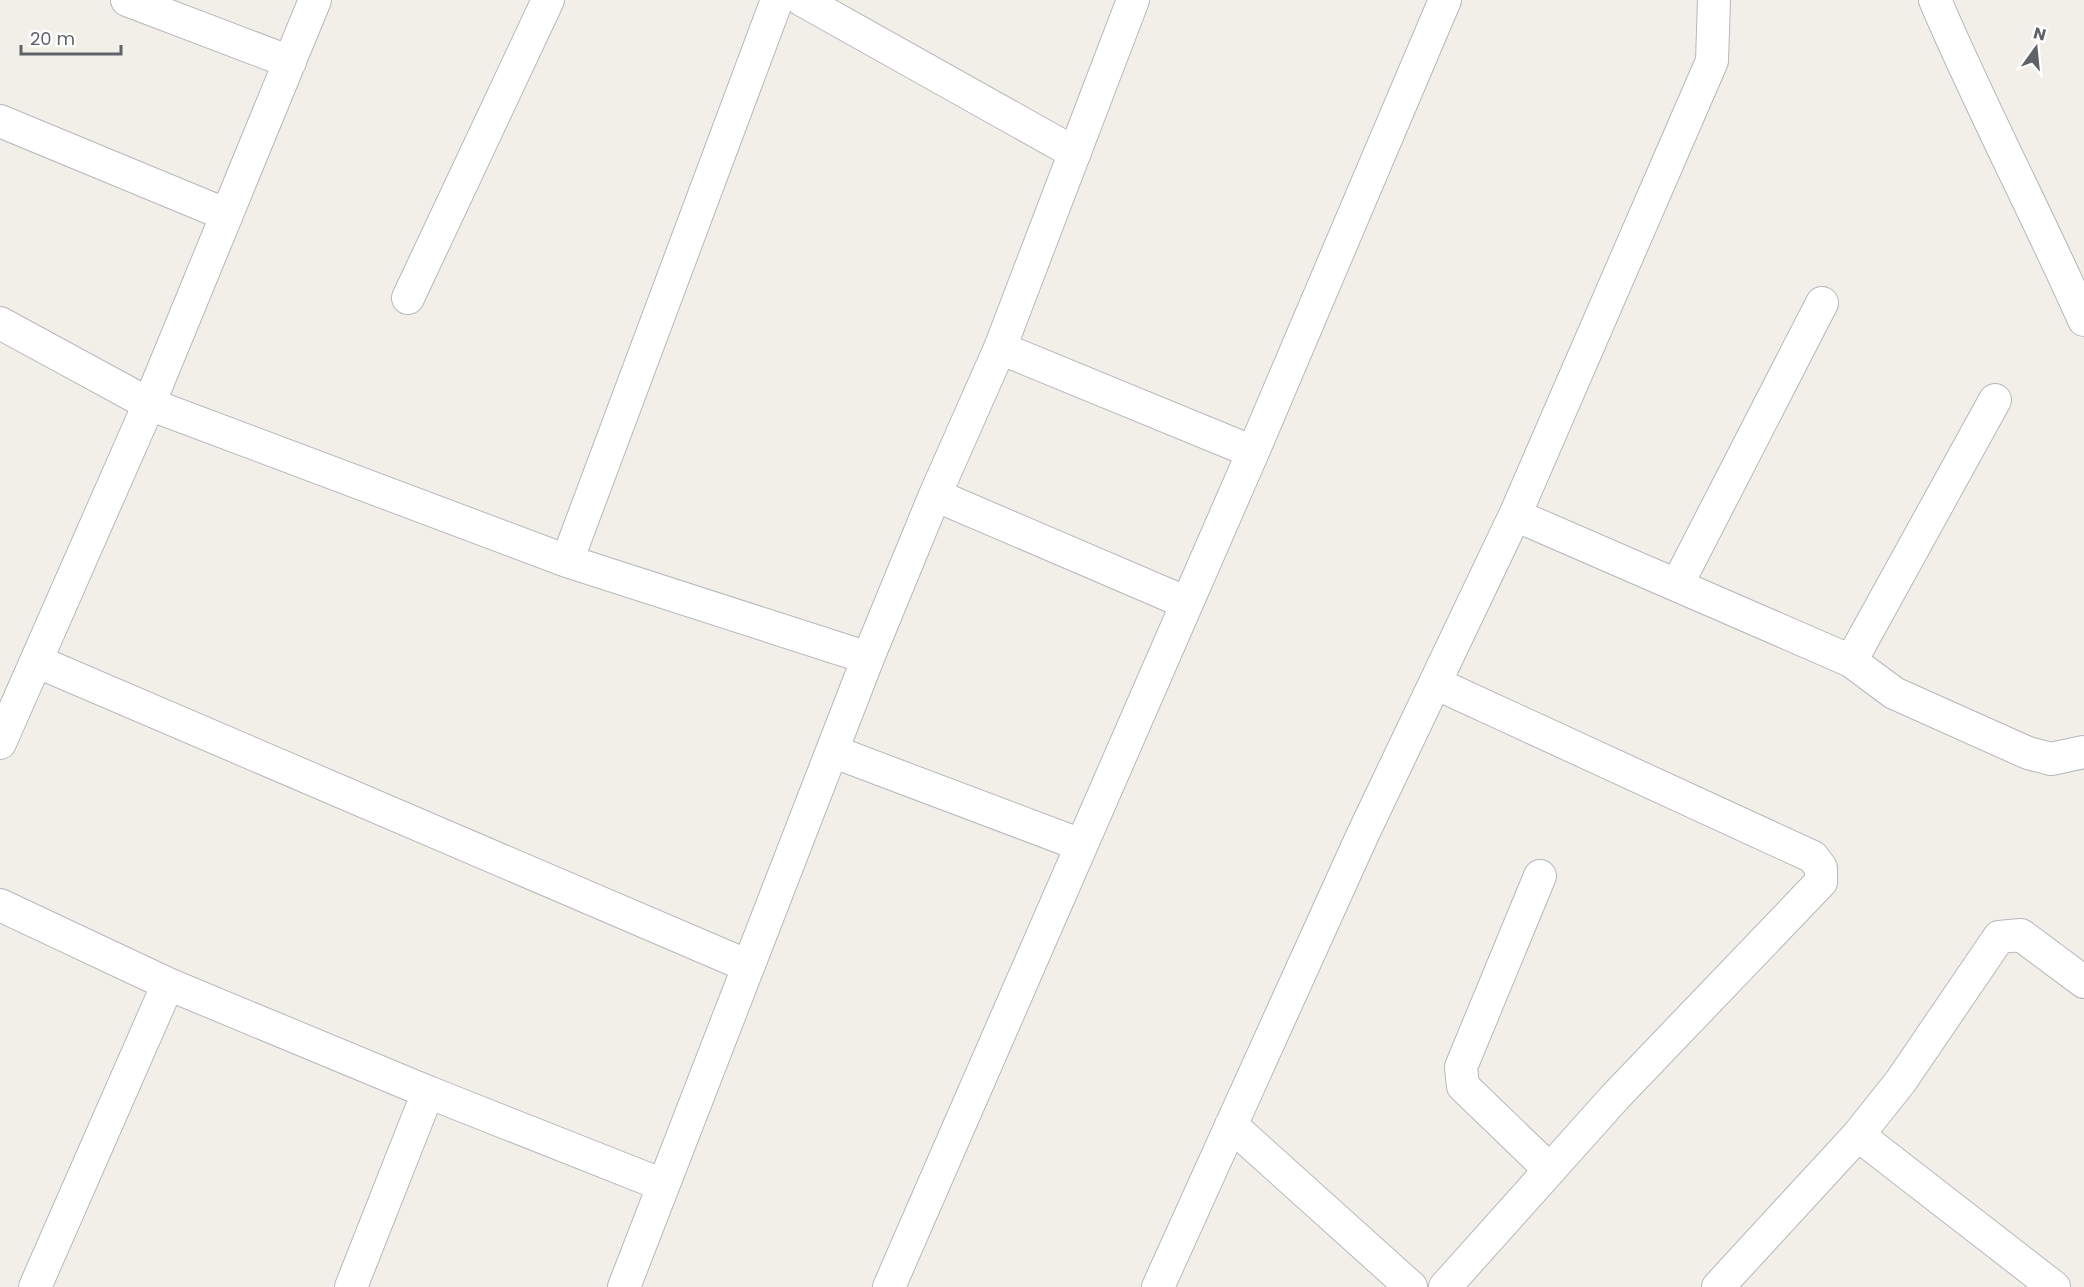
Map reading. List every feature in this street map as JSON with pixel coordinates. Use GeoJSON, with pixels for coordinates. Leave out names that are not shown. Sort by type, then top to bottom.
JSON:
{"type":"FeatureCollection","features":[{"type":"Feature","properties":{"kind":"street"},"geometry":{"type":"LineString","coordinates":[[128,0],[290,62]]}},
{"type":"Feature","properties":{"kind":"street"},"geometry":{"type":"LineString","coordinates":[[0,743],[149,404],[315,0]]}},
{"type":"Feature","properties":{"kind":"street"},"geometry":{"type":"LineString","coordinates":[[408,298],[548,0]]}},
{"type":"Feature","properties":{"kind":"street"},"geometry":{"type":"LineString","coordinates":[[567,561],[777,0]]}},
{"type":"Feature","properties":{"kind":"street"},"geometry":{"type":"LineString","coordinates":[[802,0],[1075,153]]}},
{"type":"Feature","properties":{"kind":"street"},"geometry":{"type":"LineString","coordinates":[[624,1287],[868,658],[935,495],[1000,348],[1133,0]]}},
{"type":"Feature","properties":{"kind":"street"},"geometry":{"type":"LineString","coordinates":[[889,1287],[1253,452],[1444,0]]}},
{"type":"Feature","properties":{"kind":"street"},"geometry":{"type":"LineString","coordinates":[[1158,1287],[1363,834],[1515,515],[1712,61],[1714,0]]}},
{"type":"Feature","properties":{"kind":"street"},"geometry":{"type":"LineString","coordinates":[[1935,0],[1969,82],[2042,225],[2084,320]]}},
{"type":"Feature","properties":{"kind":"street"},"geometry":{"type":"LineString","coordinates":[[0,121],[227,215]]}},
{"type":"Feature","properties":{"kind":"street"},"geometry":{"type":"LineString","coordinates":[[1677,585],[1822,303]]}},
{"type":"Feature","properties":{"kind":"street"},"geometry":{"type":"LineString","coordinates":[[0,323],[149,404],[567,561],[868,658]]}},
{"type":"Feature","properties":{"kind":"street"},"geometry":{"type":"LineString","coordinates":[[1000,348],[1253,452]]}},
{"type":"Feature","properties":{"kind":"street"},"geometry":{"type":"LineString","coordinates":[[1851,661],[1995,400]]}},
{"type":"Feature","properties":{"kind":"street"},"geometry":{"type":"LineString","coordinates":[[935,495],[1187,603]]}},
{"type":"Feature","properties":{"kind":"street"},"geometry":{"type":"LineString","coordinates":[[1515,515],[1851,661],[1894,693],[2028,753],[2051,759],[2084,752]]}},
{"type":"Feature","properties":{"kind":"street"},"geometry":{"type":"LineString","coordinates":[[36,661],[748,966]]}},
{"type":"Feature","properties":{"kind":"street"},"geometry":{"type":"LineString","coordinates":[[1435,683],[1814,857],[1821,868],[1821,882],[1615,1098],[1445,1287]]}},
{"type":"Feature","properties":{"kind":"street"},"geometry":{"type":"LineString","coordinates":[[832,751],[1081,845]]}},
{"type":"Feature","properties":{"kind":"street"},"geometry":{"type":"LineString","coordinates":[[1540,876],[1461,1067],[1463,1086],[1550,1170]]}},
{"type":"Feature","properties":{"kind":"street"},"geometry":{"type":"LineString","coordinates":[[0,905],[168,984],[428,1092],[663,1185]]}},
{"type":"Feature","properties":{"kind":"street"},"geometry":{"type":"LineString","coordinates":[[1718,1287],[1858,1135],[1901,1082],[1999,937],[2021,935],[2084,982]]}},
{"type":"Feature","properties":{"kind":"street"},"geometry":{"type":"LineString","coordinates":[[35,1287],[168,984]]}},
{"type":"Feature","properties":{"kind":"street"},"geometry":{"type":"LineString","coordinates":[[351,1287],[428,1092]]}},
{"type":"Feature","properties":{"kind":"street"},"geometry":{"type":"LineString","coordinates":[[1231,1125],[1410,1287]]}},
{"type":"Feature","properties":{"kind":"street"},"geometry":{"type":"LineString","coordinates":[[1858,1135],[2054,1287]]}}]}
